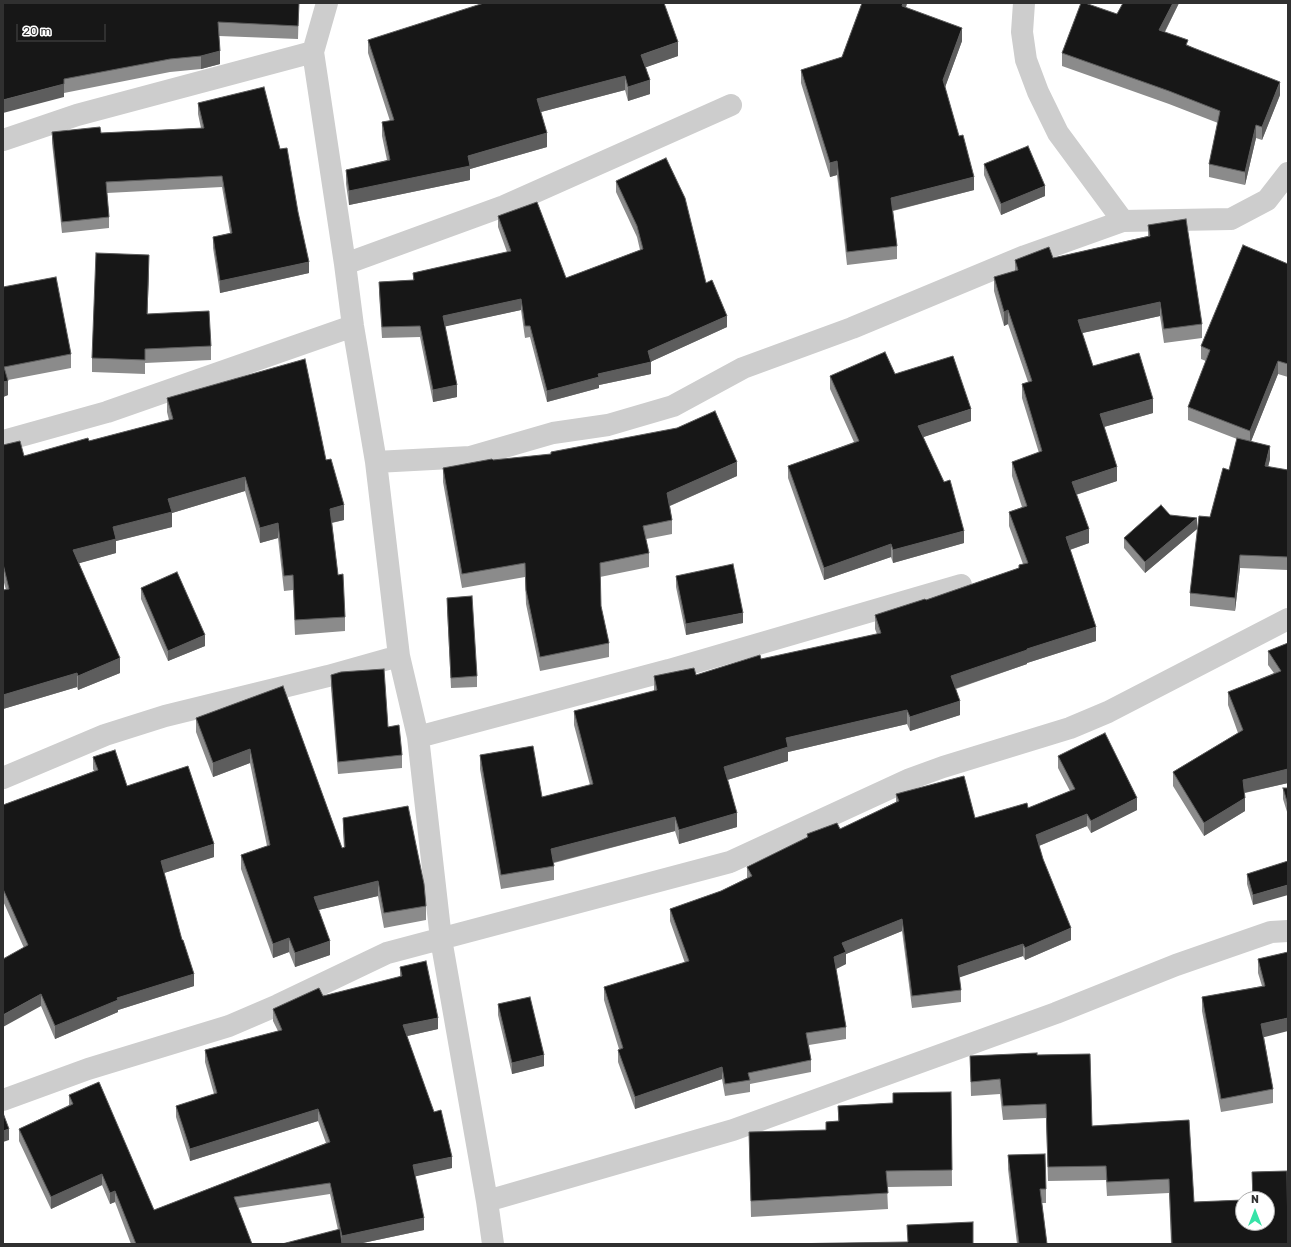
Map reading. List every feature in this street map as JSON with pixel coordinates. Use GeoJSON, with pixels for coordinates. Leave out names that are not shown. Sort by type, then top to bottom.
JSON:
{"type":"FeatureCollection","features":[{"type":"Feature","properties":{"kind":"street"},"geometry":{"type":"LineString","coordinates":[[327,3],[313,52],[346,264],[353,326],[376,462],[399,656],[418,737],[441,940],[487,1201],[493,1244]]}},
{"type":"Feature","properties":{"kind":"street"},"geometry":{"type":"LineString","coordinates":[[1024,3],[1022,32],[1026,60],[1038,92],[1058,133],[1123,221]]}},
{"type":"Feature","properties":{"kind":"street"},"geometry":{"type":"LineString","coordinates":[[3,140],[77,116],[313,52]]}},
{"type":"Feature","properties":{"kind":"street"},"geometry":{"type":"LineString","coordinates":[[346,264],[504,206],[731,105]]}},
{"type":"Feature","properties":{"kind":"street"},"geometry":{"type":"LineString","coordinates":[[376,462],[470,457],[553,433],[608,425],[673,406],[743,368],[852,328],[1025,256],[1123,221],[1231,219],[1267,200],[1288,173]]}},
{"type":"Feature","properties":{"kind":"street"},"geometry":{"type":"LineString","coordinates":[[3,441],[107,412],[353,326]]}},
{"type":"Feature","properties":{"kind":"street"},"geometry":{"type":"LineString","coordinates":[[418,737],[669,670],[961,585]]}},
{"type":"Feature","properties":{"kind":"street"},"geometry":{"type":"LineString","coordinates":[[3,1100],[88,1069],[229,1026],[278,1005],[387,953],[441,940],[730,862],[910,779],[943,767],[1070,728],[1108,712],[1288,619]]}},
{"type":"Feature","properties":{"kind":"street"},"geometry":{"type":"LineString","coordinates":[[3,778],[105,735],[165,716],[328,676],[399,656]]}},
{"type":"Feature","properties":{"kind":"street"},"geometry":{"type":"LineString","coordinates":[[487,1201],[733,1130],[1056,1013],[1176,965],[1271,932],[1288,931]]}},
{"type":"Feature","properties":{"kind":"building"},"geometry":{"type":"Polygon","coordinates":[[[3,3],[299,3],[298,26],[218,22],[220,51],[201,56],[170,59],[64,79],[64,84],[3,100],[3,3]]]}},
{"type":"Feature","properties":{"kind":"building"},"geometry":{"type":"Polygon","coordinates":[[[484,3],[664,3],[678,42],[641,55],[650,80],[628,87],[625,76],[537,99],[547,133],[468,156],[470,166],[349,191],[346,170],[390,160],[382,122],[394,120],[368,40],[484,3]]]}},
{"type":"Feature","properties":{"kind":"building"},"geometry":{"type":"Polygon","coordinates":[[[862,3],[903,3],[902,6],[962,28],[943,80],[959,136],[963,135],[974,177],[891,198],[897,246],[847,252],[837,161],[830,163],[801,70],[842,57],[862,3]]]}},
{"type":"Feature","properties":{"kind":"building"},"geometry":{"type":"Polygon","coordinates":[[[1081,3],[1117,14],[1123,3],[1173,3],[1159,30],[1188,40],[1186,45],[1280,82],[1262,127],[1256,125],[1245,172],[1209,164],[1220,111],[1169,91],[1062,53],[1081,3]]]}},
{"type":"Feature","properties":{"kind":"building"},"geometry":{"type":"Polygon","coordinates":[[[264,87],[280,149],[287,148],[298,212],[309,262],[220,281],[213,237],[232,233],[222,176],[106,182],[109,217],[62,222],[52,132],[100,127],[101,133],[204,128],[198,103],[264,87]]]}},
{"type":"Feature","properties":{"kind":"building"},"geometry":{"type":"Polygon","coordinates":[[[1028,146],[1045,186],[1001,204],[984,164],[1028,146]]]}},
{"type":"Feature","properties":{"kind":"building"},"geometry":{"type":"Polygon","coordinates":[[[666,158],[685,198],[706,283],[712,280],[727,316],[648,351],[651,362],[598,374],[599,377],[547,391],[530,326],[525,326],[521,299],[443,316],[457,385],[433,390],[420,326],[382,327],[379,282],[414,280],[413,273],[511,251],[498,216],[537,202],[566,278],[643,249],[637,226],[616,181],[666,158]]]}},
{"type":"Feature","properties":{"kind":"building"},"geometry":{"type":"Polygon","coordinates":[[[1186,219],[1202,324],[1164,329],[1160,302],[1078,320],[1093,366],[1139,353],[1153,399],[1100,414],[1117,467],[1072,482],[1089,529],[1066,537],[1096,627],[1027,649],[951,676],[960,701],[910,717],[907,710],[786,738],[788,747],[724,767],[737,813],[679,830],[675,817],[551,849],[554,866],[501,875],[480,755],[533,746],[542,797],[593,784],[574,711],[657,690],[654,676],[694,668],[696,675],[760,655],[761,659],[881,633],[875,615],[925,599],[926,600],[1019,568],[1019,565],[1028,563],[1009,512],[1027,506],[1012,462],[1042,451],[1022,384],[1032,381],[1008,310],[1004,312],[994,277],[1018,270],[1015,260],[1049,247],[1053,258],[1150,236],[1148,225],[1186,219]]]}},
{"type":"Feature","properties":{"kind":"building"},"geometry":{"type":"Polygon","coordinates":[[[1243,245],[1288,264],[1288,364],[1278,361],[1250,431],[1188,407],[1210,350],[1201,346],[1243,245]]]}},
{"type":"Feature","properties":{"kind":"building"},"geometry":{"type":"Polygon","coordinates":[[[96,253],[149,255],[147,314],[209,311],[211,346],[145,349],[145,360],[92,358],[96,253]]]}},
{"type":"Feature","properties":{"kind":"building"},"geometry":{"type":"Polygon","coordinates":[[[56,277],[71,354],[4,367],[8,381],[3,382],[3,287],[56,277]]]}},
{"type":"Feature","properties":{"kind":"building"},"geometry":{"type":"Polygon","coordinates":[[[885,352],[895,374],[953,356],[971,409],[918,426],[944,482],[950,480],[964,531],[893,550],[891,544],[824,568],[788,466],[859,441],[830,376],[885,352]]]}},
{"type":"Feature","properties":{"kind":"building"},"geometry":{"type":"Polygon","coordinates":[[[305,359],[326,460],[331,459],[344,505],[330,509],[338,575],[343,574],[345,617],[295,620],[293,575],[284,576],[278,523],[260,528],[245,477],[168,499],[172,512],[113,527],[116,539],[73,550],[120,658],[78,676],[77,673],[3,695],[3,590],[9,589],[3,564],[3,445],[20,441],[24,456],[88,438],[89,441],[173,419],[167,398],[305,359]]]}},
{"type":"Feature","properties":{"kind":"building"},"geometry":{"type":"Polygon","coordinates":[[[715,411],[737,462],[667,493],[672,520],[643,526],[649,553],[600,563],[601,606],[609,643],[540,657],[526,590],[525,563],[462,574],[443,468],[492,459],[551,454],[551,452],[677,428],[715,411]]]}},
{"type":"Feature","properties":{"kind":"building"},"geometry":{"type":"Polygon","coordinates":[[[1237,438],[1270,446],[1265,466],[1288,470],[1288,557],[1240,555],[1235,598],[1190,593],[1199,516],[1210,517],[1223,468],[1229,470],[1237,438]]]}},
{"type":"Feature","properties":{"kind":"building"},"geometry":{"type":"Polygon","coordinates":[[[1161,505],[1170,515],[1197,518],[1145,562],[1124,538],[1161,505]]]}},
{"type":"Feature","properties":{"kind":"building"},"geometry":{"type":"Polygon","coordinates":[[[733,564],[743,613],[686,624],[676,576],[733,564]]]}},
{"type":"Feature","properties":{"kind":"building"},"geometry":{"type":"Polygon","coordinates":[[[177,572],[205,635],[168,651],[141,588],[177,572]]]}},
{"type":"Feature","properties":{"kind":"building"},"geometry":{"type":"Polygon","coordinates":[[[472,596],[477,676],[451,678],[447,598],[472,596]]]}},
{"type":"Feature","properties":{"kind":"building"},"geometry":{"type":"Polygon","coordinates":[[[1288,643],[1288,769],[1243,780],[1245,798],[1204,823],[1173,772],[1243,730],[1228,692],[1281,671],[1268,651],[1288,643]]]}},
{"type":"Feature","properties":{"kind":"building"},"geometry":{"type":"Polygon","coordinates":[[[384,669],[388,727],[399,725],[402,755],[338,762],[331,675],[341,672],[384,669]]]}},
{"type":"Feature","properties":{"kind":"building"},"geometry":{"type":"Polygon","coordinates":[[[283,686],[342,848],[345,847],[343,818],[408,806],[424,884],[426,906],[384,913],[378,881],[314,897],[330,941],[295,953],[289,938],[273,944],[241,855],[270,845],[250,749],[213,763],[196,718],[283,686]]]}},
{"type":"Feature","properties":{"kind":"building"},"geometry":{"type":"Polygon","coordinates":[[[1105,733],[1137,798],[1091,821],[1087,814],[1036,835],[1043,859],[1071,928],[1025,948],[1023,944],[958,966],[961,990],[912,996],[902,919],[842,943],[846,952],[834,957],[846,1027],[806,1033],[811,1060],[748,1073],[750,1080],[725,1084],[722,1067],[635,1097],[618,1050],[623,1048],[604,987],[689,961],[670,909],[721,891],[752,876],[747,867],[808,837],[807,834],[837,823],[840,829],[899,801],[896,794],[964,776],[975,818],[1027,803],[1028,808],[1075,789],[1058,756],[1105,733]]]}},
{"type":"Feature","properties":{"kind":"building"},"geometry":{"type":"Polygon","coordinates":[[[115,750],[127,786],[188,766],[214,844],[161,861],[182,940],[194,974],[117,998],[118,1000],[55,1026],[41,994],[3,1015],[3,959],[28,945],[3,889],[3,805],[98,770],[93,757],[115,750]]]}},
{"type":"Feature","properties":{"kind":"building"},"geometry":{"type":"Polygon","coordinates":[[[1283,788],[1288,788],[1288,805],[1283,788]]]}},
{"type":"Feature","properties":{"kind":"building"},"geometry":{"type":"Polygon","coordinates":[[[1288,861],[1288,885],[1253,895],[1247,874],[1288,861]]]}},
{"type":"Feature","properties":{"kind":"building"},"geometry":{"type":"Polygon","coordinates":[[[1288,952],[1288,1018],[1261,1024],[1273,1089],[1221,1099],[1202,997],[1265,986],[1258,959],[1288,952]]]}},
{"type":"Feature","properties":{"kind":"building"},"geometry":{"type":"Polygon","coordinates":[[[426,961],[438,1018],[403,1025],[434,1112],[441,1110],[452,1157],[413,1165],[424,1218],[342,1236],[330,1183],[234,1197],[252,1244],[136,1244],[115,1191],[110,1193],[102,1174],[51,1197],[19,1129],[73,1104],[69,1095],[99,1082],[154,1210],[330,1142],[318,1109],[190,1149],[176,1106],[217,1093],[205,1050],[282,1030],[273,1009],[319,988],[323,996],[402,976],[400,967],[426,961]]]}},
{"type":"Feature","properties":{"kind":"building"},"geometry":{"type":"Polygon","coordinates":[[[530,997],[544,1055],[512,1063],[498,1004],[530,997]]]}},
{"type":"Feature","properties":{"kind":"building"},"geometry":{"type":"Polygon","coordinates":[[[1037,1053],[1037,1055],[1090,1054],[1092,1126],[1189,1120],[1194,1202],[1235,1200],[1235,1231],[1275,1231],[1275,1191],[1253,1191],[1252,1172],[1287,1171],[1288,1244],[1172,1244],[1169,1179],[1107,1182],[1106,1166],[1048,1167],[1046,1104],[1003,1106],[1000,1079],[971,1082],[970,1056],[1037,1053]]]}},
{"type":"Feature","properties":{"kind":"building"},"geometry":{"type":"Polygon","coordinates":[[[951,1092],[952,1170],[886,1171],[888,1193],[751,1201],[749,1132],[826,1130],[826,1122],[839,1121],[838,1106],[893,1103],[893,1093],[951,1092]]]}},
{"type":"Feature","properties":{"kind":"building"},"geometry":{"type":"Polygon","coordinates":[[[3,1113],[9,1129],[3,1131],[3,1113]]]}},
{"type":"Feature","properties":{"kind":"building"},"geometry":{"type":"Polygon","coordinates":[[[1045,1154],[1046,1189],[1040,1189],[1047,1244],[1019,1244],[1008,1155],[1045,1154]]]}},
{"type":"Feature","properties":{"kind":"building"},"geometry":{"type":"Polygon","coordinates":[[[973,1222],[973,1244],[778,1244],[908,1242],[907,1225],[973,1222]]]}},
{"type":"Feature","properties":{"kind":"building"},"geometry":{"type":"Polygon","coordinates":[[[340,1229],[342,1244],[282,1244],[340,1229]]]}}]}
